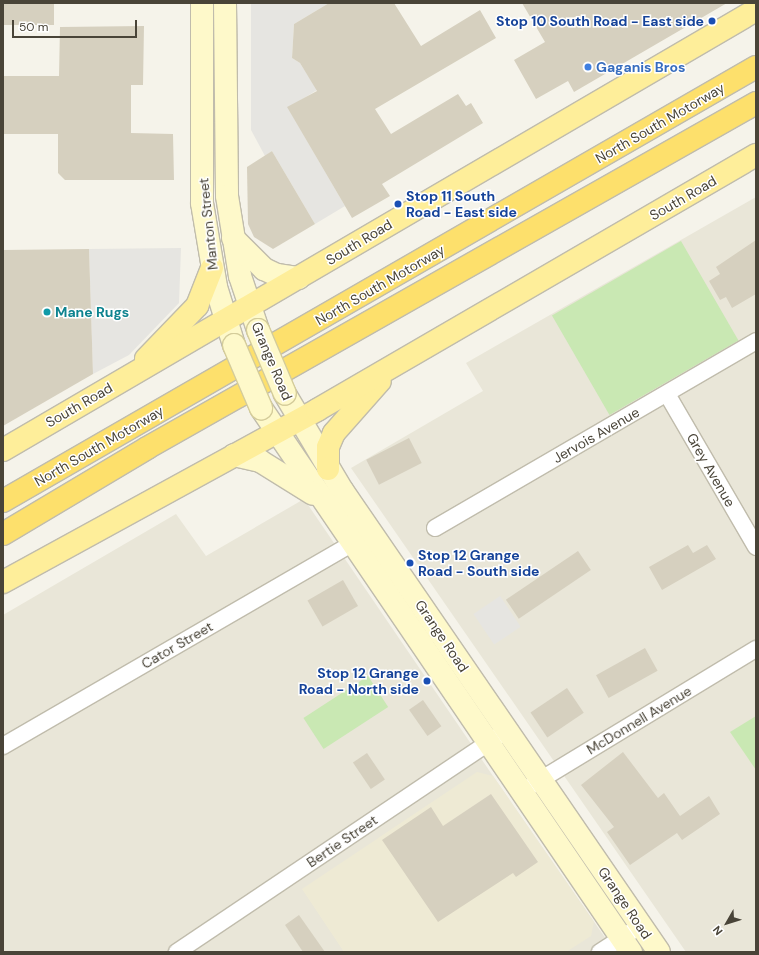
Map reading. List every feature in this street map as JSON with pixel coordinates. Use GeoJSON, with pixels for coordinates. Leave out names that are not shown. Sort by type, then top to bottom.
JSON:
{"type":"FeatureCollection","features":[{"type":"Feature","properties":{"kind":"highway","name":"North South Motorway"},"geometry":{"type":"LineString","coordinates":[[3,502],[756,67]]}},
{"type":"Feature","properties":{"kind":"highway","name":"North South Motorway"},"geometry":{"type":"LineString","coordinates":[[3,534],[147,448],[756,103]]}},
{"type":"Feature","properties":{"kind":"main road","name":"Manton Street"},"geometry":{"type":"LineString","coordinates":[[202,3],[202,203],[212,268],[234,345],[261,408],[275,432]]}},
{"type":"Feature","properties":{"kind":"main road","name":"Manton Street"},"geometry":{"type":"LineString","coordinates":[[225,3],[226,174],[232,237],[250,307]]}},
{"type":"Feature","properties":{"kind":"main road","name":"South Road"},"geometry":{"type":"LineString","coordinates":[[3,450],[756,10]]}},
{"type":"Feature","properties":{"kind":"main road","name":"South Road"},"geometry":{"type":"LineString","coordinates":[[3,582],[298,420],[756,155]]}},
{"type":"Feature","properties":{"kind":"main road"},"geometry":{"type":"LineString","coordinates":[[232,237],[264,268],[282,276],[299,278]]}},
{"type":"Feature","properties":{"kind":"main road"},"geometry":{"type":"LineString","coordinates":[[130,376],[197,306],[212,268]]}},
{"type":"Feature","properties":{"kind":"main road","name":"Grange Road"},"geometry":{"type":"LineString","coordinates":[[250,307],[285,394],[298,420],[328,469],[659,952]]}},
{"type":"Feature","properties":{"kind":"main road"},"geometry":{"type":"LineString","coordinates":[[328,469],[328,447],[334,433],[401,361]]}},
{"type":"Feature","properties":{"kind":"main road","name":"Grange Road"},"geometry":{"type":"LineString","coordinates":[[275,432],[626,945]]}},
{"type":"Feature","properties":{"kind":"main road"},"geometry":{"type":"LineString","coordinates":[[234,455],[260,462],[319,497]]}},
{"type":"Feature","properties":{"kind":"street","name":"Jervois Avenue"},"geometry":{"type":"LineString","coordinates":[[435,528],[756,341]]}},
{"type":"Feature","properties":{"kind":"street","name":"Grey Avenue"},"geometry":{"type":"LineString","coordinates":[[667,394],[756,547]]}},
{"type":"Feature","properties":{"kind":"street","name":"Cator Street"},"geometry":{"type":"LineString","coordinates":[[3,746],[351,544]]}},
{"type":"Feature","properties":{"kind":"street","name":"McDonnell Avenue"},"geometry":{"type":"LineString","coordinates":[[522,792],[756,649]]}},
{"type":"Feature","properties":{"kind":"street","name":"Bertie Street"},"geometry":{"type":"LineString","coordinates":[[177,952],[507,730]]}},
{"type":"Feature","properties":{"kind":"street"},"geometry":{"type":"LineString","coordinates":[[600,952],[626,945],[640,925]]}},
{"type":"Feature","properties":{"kind":"shaded area"},"geometry":{"type":"Polygon","coordinates":[[[251,3],[329,3],[294,24],[292,58],[300,63],[317,90],[288,108],[345,206],[315,224],[272,151],[265,156],[251,130],[251,3]]]}},
{"type":"Feature","properties":{"kind":"shaded area"},"geometry":{"type":"Polygon","coordinates":[[[756,197],[756,952],[686,952],[351,468],[483,391],[466,363],[756,197]]]}},
{"type":"Feature","properties":{"kind":"shaded area"},"geometry":{"type":"Polygon","coordinates":[[[181,248],[179,303],[129,355],[93,374],[89,249],[181,248]]]}},
{"type":"Feature","properties":{"kind":"shaded area"},"geometry":{"type":"Polygon","coordinates":[[[304,499],[615,952],[3,952],[3,615],[176,514],[206,556],[304,499]]]}},
{"type":"Feature","properties":{"kind":"shaded area"},"geometry":{"type":"Polygon","coordinates":[[[500,596],[521,627],[494,645],[473,614],[500,596]]]}},
{"type":"Feature","properties":{"kind":"shaded area"},"geometry":{"type":"Polygon","coordinates":[[[477,772],[493,776],[594,922],[591,936],[566,952],[344,952],[302,889],[477,772]]]}},
{"type":"Feature","properties":{"kind":"green space"},"geometry":{"type":"Polygon","coordinates":[[[681,241],[738,341],[609,415],[552,316],[681,241]]]}},
{"type":"Feature","properties":{"kind":"green space"},"geometry":{"type":"Polygon","coordinates":[[[368,676],[388,707],[324,749],[303,718],[368,676]]]}},
{"type":"Feature","properties":{"kind":"green space"},"geometry":{"type":"Polygon","coordinates":[[[756,716],[756,770],[730,732],[756,716]]]}},
{"type":"Feature","properties":{"kind":"building"},"geometry":{"type":"Polygon","coordinates":[[[3,3],[54,3],[54,25],[3,25],[3,3]]]}},
{"type":"Feature","properties":{"kind":"building"},"geometry":{"type":"Polygon","coordinates":[[[329,3],[394,3],[421,46],[480,10],[496,38],[375,109],[391,134],[458,94],[466,106],[471,103],[483,123],[382,184],[390,196],[352,218],[287,107],[317,91],[300,63],[292,58],[294,24],[329,3]]]}},
{"type":"Feature","properties":{"kind":"building","name":"Gaganis Bros"},"geometry":{"type":"Polygon","coordinates":[[[522,3],[727,3],[574,92],[568,81],[536,99],[514,60],[545,42],[522,3]]]}},
{"type":"Feature","properties":{"kind":"building"},"geometry":{"type":"Polygon","coordinates":[[[144,26],[143,85],[131,85],[131,133],[173,134],[174,180],[65,180],[58,173],[58,134],[3,134],[3,76],[59,76],[60,27],[144,26]]]}},
{"type":"Feature","properties":{"kind":"building"},"geometry":{"type":"Polygon","coordinates":[[[272,151],[315,224],[273,249],[254,237],[248,224],[247,167],[272,151]]]}},
{"type":"Feature","properties":{"kind":"building"},"geometry":{"type":"Polygon","coordinates":[[[756,240],[756,294],[732,308],[726,297],[720,300],[709,281],[720,274],[716,267],[756,240]]]}},
{"type":"Feature","properties":{"kind":"building","name":"Mane Rugs"},"geometry":{"type":"Polygon","coordinates":[[[89,249],[93,374],[3,426],[3,250],[89,249]]]}},
{"type":"Feature","properties":{"kind":"building"},"geometry":{"type":"Polygon","coordinates":[[[409,438],[422,463],[379,485],[366,460],[409,438]]]}},
{"type":"Feature","properties":{"kind":"building"},"geometry":{"type":"Polygon","coordinates":[[[688,545],[693,553],[707,545],[716,559],[662,590],[649,567],[688,545]]]}},
{"type":"Feature","properties":{"kind":"building"},"geometry":{"type":"Polygon","coordinates":[[[578,551],[591,570],[519,619],[506,600],[578,551]]]}},
{"type":"Feature","properties":{"kind":"building"},"geometry":{"type":"Polygon","coordinates":[[[343,580],[358,606],[322,626],[307,600],[343,580]]]}},
{"type":"Feature","properties":{"kind":"building"},"geometry":{"type":"Polygon","coordinates":[[[645,648],[658,671],[609,698],[596,675],[645,648]]]}},
{"type":"Feature","properties":{"kind":"building"},"geometry":{"type":"Polygon","coordinates":[[[567,688],[584,713],[547,737],[531,713],[567,688]]]}},
{"type":"Feature","properties":{"kind":"building"},"geometry":{"type":"Polygon","coordinates":[[[423,700],[441,726],[427,736],[409,710],[423,700]]]}},
{"type":"Feature","properties":{"kind":"building"},"geometry":{"type":"Polygon","coordinates":[[[623,752],[658,798],[664,793],[680,816],[709,796],[720,814],[682,840],[677,833],[630,865],[607,832],[614,827],[581,785],[623,752]]]}},
{"type":"Feature","properties":{"kind":"building"},"geometry":{"type":"Polygon","coordinates":[[[367,753],[385,780],[371,789],[353,763],[367,753]]]}},
{"type":"Feature","properties":{"kind":"building"},"geometry":{"type":"Polygon","coordinates":[[[491,794],[538,862],[516,877],[513,873],[438,922],[382,840],[431,807],[443,826],[491,794]]]}},
{"type":"Feature","properties":{"kind":"building"},"geometry":{"type":"Polygon","coordinates":[[[299,915],[325,952],[303,952],[285,925],[299,915]]]}},
{"type":"Feature","properties":{"kind":"place","name":"Stop 10 South Road - East side"},"geometry":{"type":"Point","coordinates":[712,21]}},
{"type":"Feature","properties":{"kind":"place","name":"Gaganis Bros"},"geometry":{"type":"Point","coordinates":[588,67]}},
{"type":"Feature","properties":{"kind":"place","name":"Stop 11 South Road - East side"},"geometry":{"type":"Point","coordinates":[398,204]}},
{"type":"Feature","properties":{"kind":"place","name":"Mane Rugs"},"geometry":{"type":"Point","coordinates":[47,312]}},
{"type":"Feature","properties":{"kind":"place","name":"Stop 12 Grange Road - South side"},"geometry":{"type":"Point","coordinates":[410,563]}},
{"type":"Feature","properties":{"kind":"place","name":"Stop 12 Grange Road - North side"},"geometry":{"type":"Point","coordinates":[427,681]}}]}
